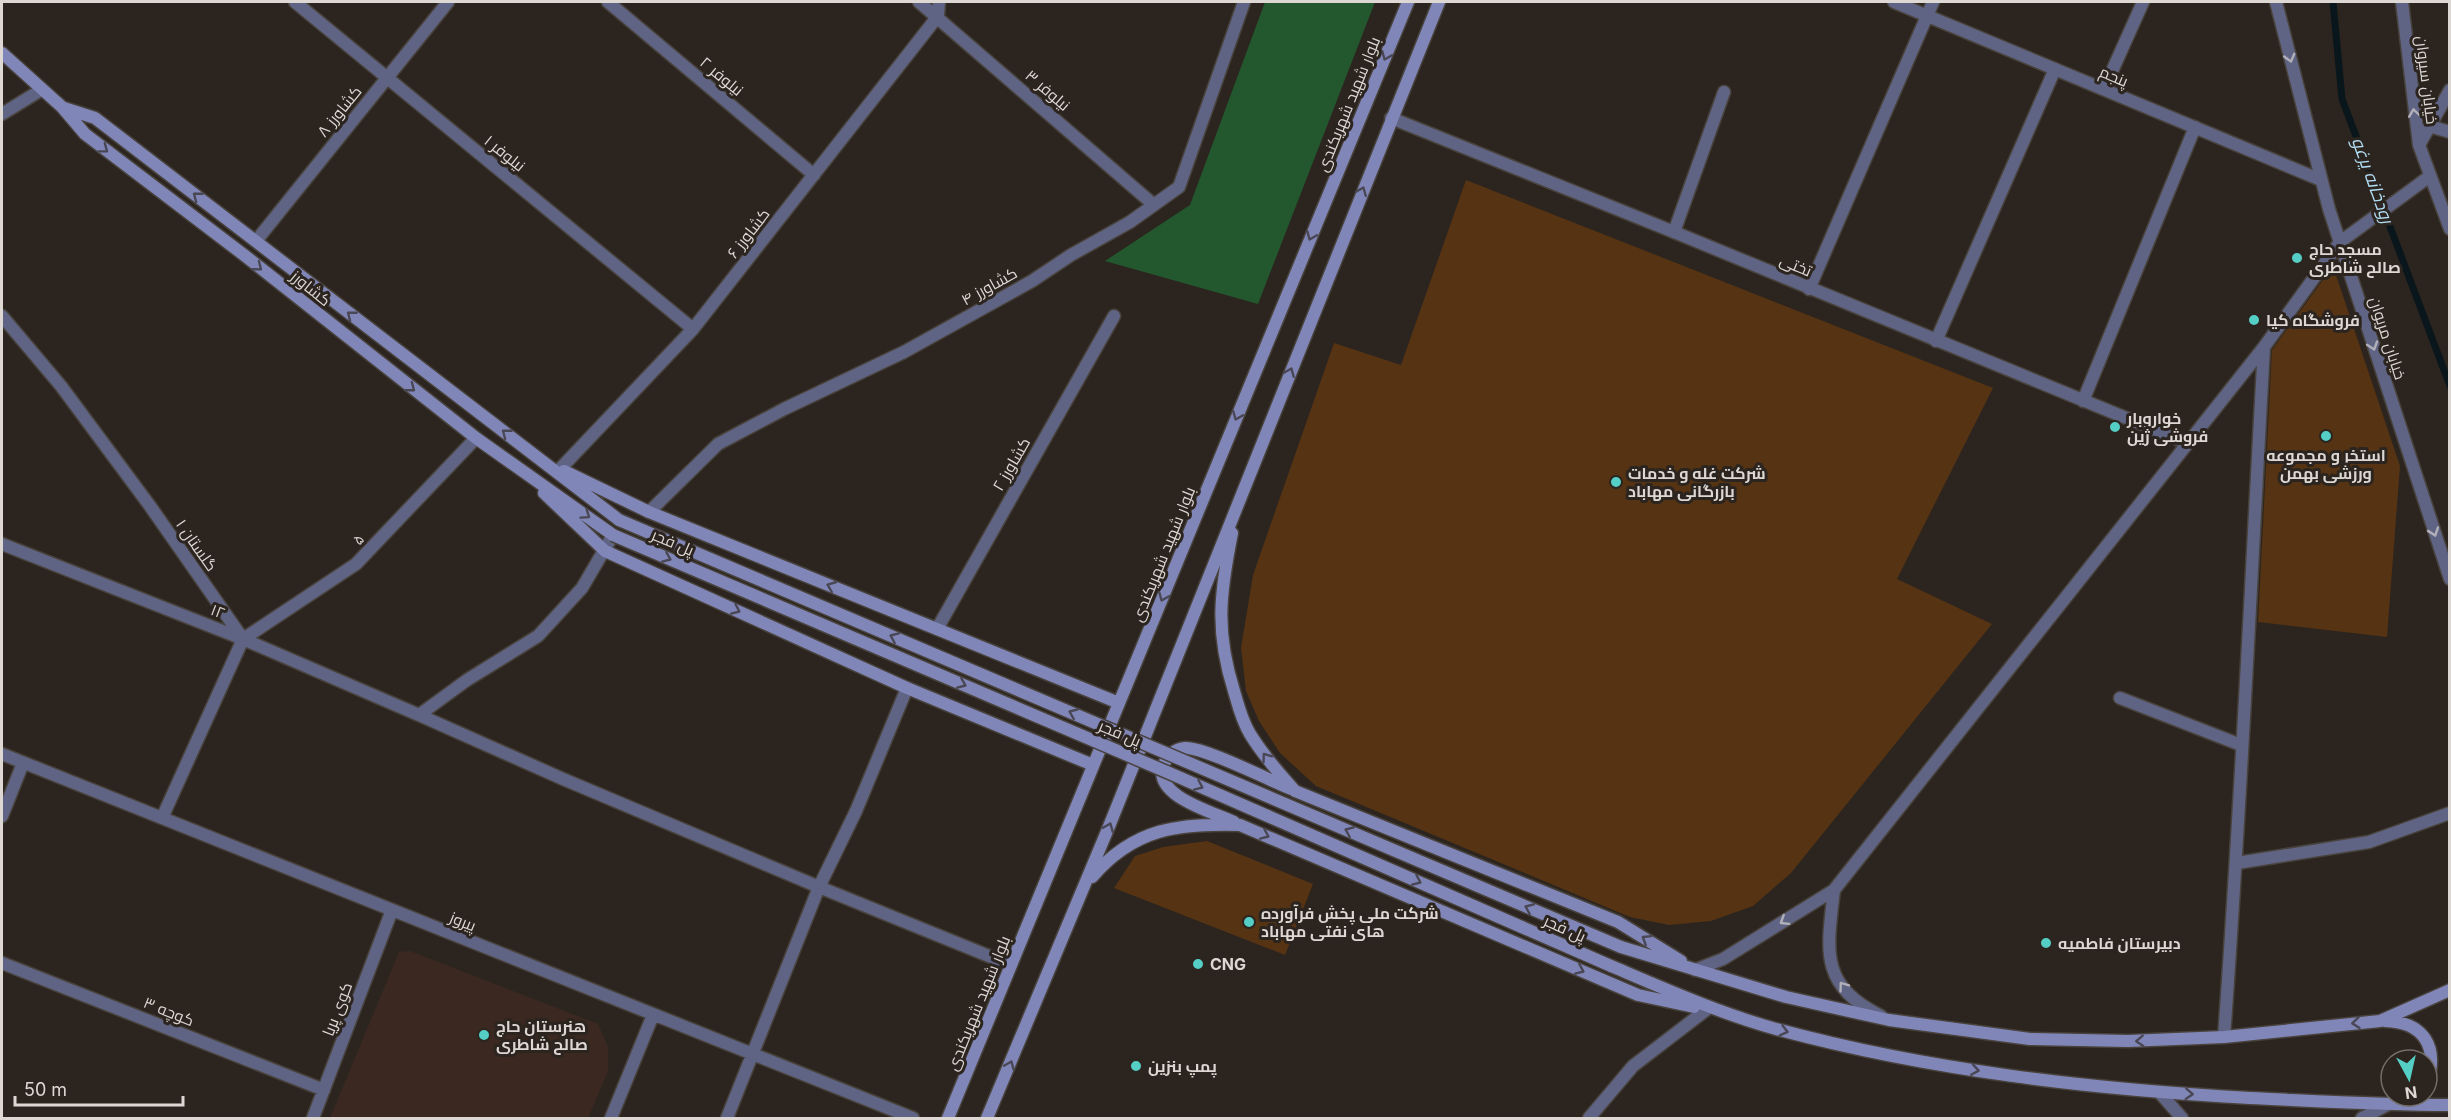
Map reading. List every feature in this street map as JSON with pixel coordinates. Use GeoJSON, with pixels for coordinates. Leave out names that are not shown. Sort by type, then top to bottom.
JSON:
{"type":"FeatureCollection","features":[{"type":"Feature","properties":{"kind":"main road","name":"بلوار شهید شهریکندی"},"geometry":{"type":"LineString","coordinates":[[948,1119],[1408,2]]}},
{"type":"Feature","properties":{"kind":"main road"},"geometry":{"type":"LineString","coordinates":[[987,1119],[1083,887],[1439,2]]}},
{"type":"Feature","properties":{"kind":"main road","name":"کشاورز"},"geometry":{"type":"LineString","coordinates":[[2,53],[62,107],[85,134],[244,255],[476,438],[613,535]]}},
{"type":"Feature","properties":{"kind":"main road"},"geometry":{"type":"LineString","coordinates":[[62,107],[95,118],[619,520],[1621,947],[1786,997],[1890,1020],[2030,1039],[2128,1041],[2224,1037],[2398,1021],[2420,1032],[2429,1048]]}},
{"type":"Feature","properties":{"kind":"main road"},"geometry":{"type":"LineString","coordinates":[[531,452],[560,469],[649,512],[1119,703]]}},
{"type":"Feature","properties":{"kind":"main road"},"geometry":{"type":"LineString","coordinates":[[515,465],[605,551],[907,688],[1093,765]]}},
{"type":"Feature","properties":{"kind":"main road"},"geometry":{"type":"LineString","coordinates":[[1239,499],[1223,578],[1220,623],[1227,670],[1248,731],[1269,762],[1295,791]]}},
{"type":"Feature","properties":{"kind":"main road","name":"پل فجر"},"geometry":{"type":"LineString","coordinates":[[613,535],[1697,1003],[1751,1020]]}},
{"type":"Feature","properties":{"kind":"main road"},"geometry":{"type":"LineString","coordinates":[[1695,970],[1618,922],[1202,751],[1185,748],[1171,754],[1165,761],[1162,776],[1169,790],[1240,825],[1638,995],[1751,1020],[1774,1028],[1884,1055],[2015,1077],[2160,1092],[2379,1105]]}},
{"type":"Feature","properties":{"kind":"main road"},"geometry":{"type":"LineString","coordinates":[[1083,887],[1106,861],[1129,843],[1161,831],[1200,823],[1240,825]]}},
{"type":"Feature","properties":{"kind":"main road"},"geometry":{"type":"LineString","coordinates":[[2380,1021],[2450,990]]}},
{"type":"Feature","properties":{"kind":"street","name":"نیلوفر ۱"},"geometry":{"type":"LineString","coordinates":[[295,2],[693,329]]}},
{"type":"Feature","properties":{"kind":"street","name":"کشاورز ۸"},"geometry":{"type":"LineString","coordinates":[[256,241],[448,2]]}},
{"type":"Feature","properties":{"kind":"street","name":"نیلوفر ۲"},"geometry":{"type":"LineString","coordinates":[[608,2],[814,175]]}},
{"type":"Feature","properties":{"kind":"street","name":"نیلوفر ۳"},"geometry":{"type":"LineString","coordinates":[[919,2],[938,16],[1154,205]]}},
{"type":"Feature","properties":{"kind":"street"},"geometry":{"type":"LineString","coordinates":[[938,16],[939,2]]}},
{"type":"Feature","properties":{"kind":"street","name":"کشاورز ۴"},"geometry":{"type":"LineString","coordinates":[[649,512],[717,444],[784,409],[904,352],[1032,281],[1179,187],[1244,2]]}},
{"type":"Feature","properties":{"kind":"street","name":"پنجم"},"geometry":{"type":"LineString","coordinates":[[1894,2],[2321,180]]}},
{"type":"Feature","properties":{"kind":"street"},"geometry":{"type":"LineString","coordinates":[[1809,289],[1933,2]]}},
{"type":"Feature","properties":{"kind":"street"},"geometry":{"type":"LineString","coordinates":[[2104,89],[2143,2]]}},
{"type":"Feature","properties":{"kind":"street","name":"خیابان مریوان"},"geometry":{"type":"LineString","coordinates":[[2276,2],[2321,180],[2450,579]]}},
{"type":"Feature","properties":{"kind":"street","name":"خیابان سیروان"},"geometry":{"type":"LineString","coordinates":[[2402,2],[2419,145],[2450,229]]}},
{"type":"Feature","properties":{"kind":"street","name":"کشاورز ۶"},"geometry":{"type":"LineString","coordinates":[[560,469],[693,329],[938,16]]}},
{"type":"Feature","properties":{"kind":"street"},"geometry":{"type":"LineString","coordinates":[[1936,341],[2055,69]]}},
{"type":"Feature","properties":{"kind":"street"},"geometry":{"type":"LineString","coordinates":[[2,114],[41,90]]}},
{"type":"Feature","properties":{"kind":"street"},"geometry":{"type":"LineString","coordinates":[[2419,145],[2450,90]]}},
{"type":"Feature","properties":{"kind":"street"},"geometry":{"type":"LineString","coordinates":[[1674,232],[1724,93]]}},
{"type":"Feature","properties":{"kind":"street","name":"تختی"},"geometry":{"type":"LineString","coordinates":[[1391,118],[2187,443]]}},
{"type":"Feature","properties":{"kind":"street"},"geometry":{"type":"LineString","coordinates":[[2429,126],[2450,132]]}},
{"type":"Feature","properties":{"kind":"street"},"geometry":{"type":"LineString","coordinates":[[2083,401],[2195,127]]}},
{"type":"Feature","properties":{"kind":"street"},"geometry":{"type":"LineString","coordinates":[[1695,970],[1723,959],[1834,890],[2264,346],[2340,242],[2430,176]]}},
{"type":"Feature","properties":{"kind":"street","name":"گلستان ۱"},"geometry":{"type":"LineString","coordinates":[[2,316],[61,386],[150,506],[243,639]]}},
{"type":"Feature","properties":{"kind":"street","name":"کشاورز ۲"},"geometry":{"type":"LineString","coordinates":[[937,629],[1114,316]]}},
{"type":"Feature","properties":{"kind":"street"},"geometry":{"type":"LineString","coordinates":[[2224,1037],[2237,863],[2241,745],[2264,346]]}},
{"type":"Feature","properties":{"kind":"street","name":"۵"},"geometry":{"type":"LineString","coordinates":[[243,639],[356,564],[476,438]]}},
{"type":"Feature","properties":{"kind":"street"},"geometry":{"type":"LineString","coordinates":[[419,715],[467,680],[538,636],[582,588],[613,535]]}},
{"type":"Feature","properties":{"kind":"street","name":"۱۲"},"geometry":{"type":"LineString","coordinates":[[2,544],[243,639],[819,887],[1011,965]]}},
{"type":"Feature","properties":{"kind":"street"},"geometry":{"type":"LineString","coordinates":[[162,818],[243,639]]}},
{"type":"Feature","properties":{"kind":"street"},"geometry":{"type":"LineString","coordinates":[[727,1119],[819,887],[856,811],[907,688]]}},
{"type":"Feature","properties":{"kind":"street"},"geometry":{"type":"LineString","coordinates":[[2120,698],[2241,745]]}},
{"type":"Feature","properties":{"kind":"street","name":"پیروز"},"geometry":{"type":"LineString","coordinates":[[2,754],[914,1119]]}},
{"type":"Feature","properties":{"kind":"street"},"geometry":{"type":"LineString","coordinates":[[2,816],[23,763]]}},
{"type":"Feature","properties":{"kind":"street"},"geometry":{"type":"LineString","coordinates":[[2237,863],[2368,842],[2450,813]]}},
{"type":"Feature","properties":{"kind":"street"},"geometry":{"type":"LineString","coordinates":[[1834,890],[1828,936],[1830,960],[1840,984],[1858,1004],[1890,1020]]}},
{"type":"Feature","properties":{"kind":"street","name":"کوی پریا"},"geometry":{"type":"LineString","coordinates":[[313,1119],[392,910]]}},
{"type":"Feature","properties":{"kind":"street","name":"کوچه ۳"},"geometry":{"type":"LineString","coordinates":[[2,963],[324,1090]]}},
{"type":"Feature","properties":{"kind":"street"},"geometry":{"type":"LineString","coordinates":[[1590,1118],[1633,1066],[1706,1010]]}},
{"type":"Feature","properties":{"kind":"street"},"geometry":{"type":"LineString","coordinates":[[611,1119],[653,1015]]}},
{"type":"Feature","properties":{"kind":"street"},"geometry":{"type":"LineString","coordinates":[[2160,1092],[2182,1119]]}},
{"type":"Feature","properties":{"kind":"street"},"geometry":{"type":"LineString","coordinates":[[2362,1119],[2382,1108]]}},
{"type":"Feature","properties":{"kind":"shaded area","name":"هنرستان حاج صالح شاطری"},"geometry":{"type":"Polygon","coordinates":[[[410,951],[598,1024],[608,1047],[608,1071],[588,1118],[330,1118],[399,952],[410,951]]]}},
{"type":"Feature","properties":{"kind":"green space"},"geometry":{"type":"Polygon","coordinates":[[[1265,2],[1375,2],[1258,304],[1105,261],[1190,205],[1265,2]]]}},
{"type":"Feature","properties":{"kind":"building","name":"شرکت غله و خدمات بازرگانی مهاباد"},"geometry":{"type":"Polygon","coordinates":[[[1466,180],[1993,388],[1897,579],[1992,624],[1791,873],[1753,906],[1711,921],[1669,925],[1630,917],[1316,786],[1280,753],[1259,721],[1246,691],[1241,648],[1253,575],[1334,343],[1401,365],[1466,180]]]}},
{"type":"Feature","properties":{"kind":"building","name":"استخر و مجموعه ورزشی بهمن"},"geometry":{"type":"Polygon","coordinates":[[[2333,266],[2400,466],[2387,637],[2258,622],[2272,350],[2333,266]]]}},
{"type":"Feature","properties":{"kind":"building","name":"شرکت ملی پخش فرآورده های نفتی مهاباد"},"geometry":{"type":"Polygon","coordinates":[[[1207,841],[1313,884],[1285,955],[1114,888],[1135,856],[1163,847],[1207,841]]]}},
{"type":"Feature","properties":{"kind":"waterway","name":"رودخانه یرغو"},"geometry":{"type":"LineString","coordinates":[[2333,2],[2342,99],[2450,386]]}},
{"type":"Feature","properties":{"kind":"place","name":"مسجد حاج صالح شاطری"},"geometry":{"type":"Point","coordinates":[2297,258]}},
{"type":"Feature","properties":{"kind":"place","name":"فروشگاه کیا"},"geometry":{"type":"Point","coordinates":[2254,320]}},
{"type":"Feature","properties":{"kind":"place","name":"خواروبار فروشی ژین"},"geometry":{"type":"Point","coordinates":[2115,427]}},
{"type":"Feature","properties":{"kind":"place","name":"استخر و مجموعه ورزشی بهمن"},"geometry":{"type":"Point","coordinates":[2326,436]}},
{"type":"Feature","properties":{"kind":"place","name":"شرکت غله و خدمات بازرگانی مهاباد"},"geometry":{"type":"Point","coordinates":[1616,482]}},
{"type":"Feature","properties":{"kind":"place","name":"شرکت ملی پخش فرآورده های نفتی مهاباد"},"geometry":{"type":"Point","coordinates":[1249,922]}},
{"type":"Feature","properties":{"kind":"place","name":"دبیرستان فاطمیه"},"geometry":{"type":"Point","coordinates":[2046,943]}},
{"type":"Feature","properties":{"kind":"place","name":"CNG"},"geometry":{"type":"Point","coordinates":[1198,964]}},
{"type":"Feature","properties":{"kind":"place","name":"هنرستان حاج صالح شاطری"},"geometry":{"type":"Point","coordinates":[484,1035]}},
{"type":"Feature","properties":{"kind":"place","name":"پمپ بنزین"},"geometry":{"type":"Point","coordinates":[1136,1066]}}]}
